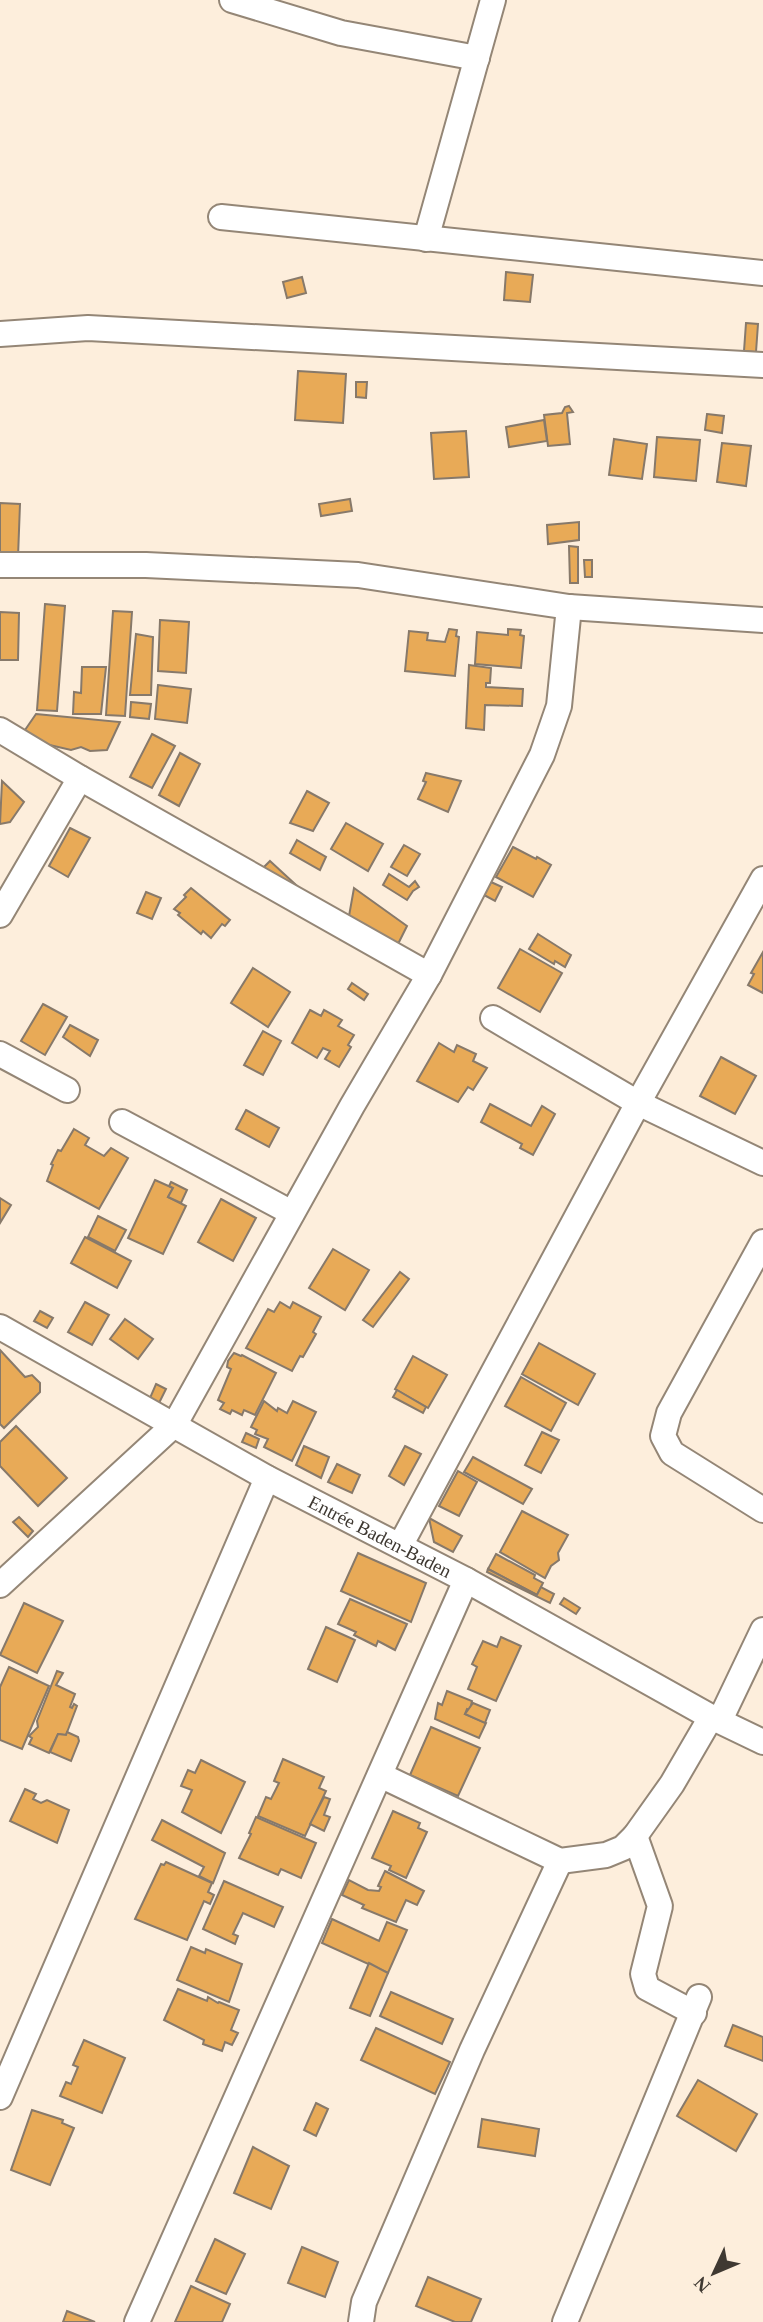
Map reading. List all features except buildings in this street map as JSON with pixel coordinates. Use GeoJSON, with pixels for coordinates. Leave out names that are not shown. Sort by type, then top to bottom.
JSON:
{"type":"FeatureCollection","features":[{"type":"Feature","properties":{"kind":"street"},"geometry":{"type":"LineString","coordinates":[[232,0],[341,33],[477,58]]}},
{"type":"Feature","properties":{"kind":"street"},"geometry":{"type":"LineString","coordinates":[[426,239],[493,0]]}},
{"type":"Feature","properties":{"kind":"street"},"geometry":{"type":"LineString","coordinates":[[221,217],[763,273]]}},
{"type":"Feature","properties":{"kind":"street"},"geometry":{"type":"LineString","coordinates":[[0,334],[88,328],[763,365]]}},
{"type":"Feature","properties":{"kind":"street"},"geometry":{"type":"LineString","coordinates":[[0,565],[146,565],[358,575],[569,607],[763,620]]}},
{"type":"Feature","properties":{"kind":"street"},"geometry":{"type":"LineString","coordinates":[[0,1585],[175,1424],[429,975],[542,754],[559,706],[569,607]]}},
{"type":"Feature","properties":{"kind":"street"},"geometry":{"type":"LineString","coordinates":[[0,730],[429,975]]}},
{"type":"Feature","properties":{"kind":"street"},"geometry":{"type":"LineString","coordinates":[[0,915],[80,778]]}},
{"type":"Feature","properties":{"kind":"street"},"geometry":{"type":"LineString","coordinates":[[400,1546],[638,1103],[763,879]]}},
{"type":"Feature","properties":{"kind":"street"},"geometry":{"type":"LineString","coordinates":[[492,1018],[638,1103],[763,1163]]}},
{"type":"Feature","properties":{"kind":"street"},"geometry":{"type":"LineString","coordinates":[[0,1054],[67,1090]]}},
{"type":"Feature","properties":{"kind":"street"},"geometry":{"type":"LineString","coordinates":[[122,1122],[292,1213]]}},
{"type":"Feature","properties":{"kind":"street"},"geometry":{"type":"LineString","coordinates":[[763,1242],[669,1413],[663,1436],[672,1453],[763,1510]]}},
{"type":"Feature","properties":{"kind":"street","name":"Entrée Baden-Baden"},"geometry":{"type":"LineString","coordinates":[[0,1326],[267,1478],[466,1580],[763,1742]]}},
{"type":"Feature","properties":{"kind":"street"},"geometry":{"type":"LineString","coordinates":[[0,2097],[267,1478]]}},
{"type":"Feature","properties":{"kind":"street"},"geometry":{"type":"LineString","coordinates":[[137,2322],[466,1580]]}},
{"type":"Feature","properties":{"kind":"street"},"geometry":{"type":"LineString","coordinates":[[380,1775],[560,1861],[606,1855],[622,1848],[635,1836],[672,1784],[716,1718],[763,1630]]}},
{"type":"Feature","properties":{"kind":"street"},"geometry":{"type":"LineString","coordinates":[[565,2322],[697,2005],[647,1988],[643,1981],[660,1906],[635,1836]]}},
{"type":"Feature","properties":{"kind":"street"},"geometry":{"type":"LineString","coordinates":[[361,2322],[364,2302],[472,2050],[560,1861]]}}]}
